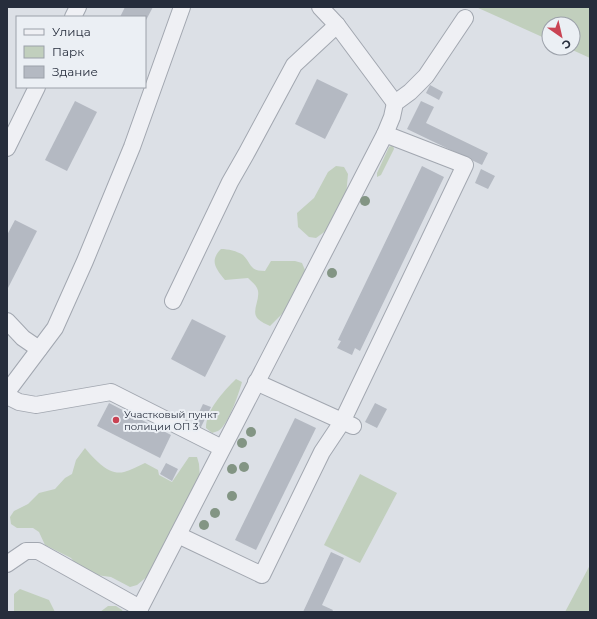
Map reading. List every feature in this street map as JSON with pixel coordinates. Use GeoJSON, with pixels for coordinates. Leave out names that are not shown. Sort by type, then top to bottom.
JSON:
{"type":"FeatureCollection","features":[{"type":"Feature","properties":{"kind":"street"},"geometry":{"type":"LineString","coordinates":[[74,16],[78,7]]}},
{"type":"Feature","properties":{"kind":"street"},"geometry":{"type":"LineString","coordinates":[[7,392],[55,328],[85,261],[132,147],[182,7]]}},
{"type":"Feature","properties":{"kind":"street"},"geometry":{"type":"LineString","coordinates":[[7,564],[26,551],[38,551],[139,610],[385,134],[392,117],[394,103],[337,25],[320,7]]}},
{"type":"Feature","properties":{"kind":"street"},"geometry":{"type":"LineString","coordinates":[[394,103],[410,92],[426,76],[465,18]]}},
{"type":"Feature","properties":{"kind":"street"},"geometry":{"type":"LineString","coordinates":[[173,302],[230,182],[294,65],[337,25]]}},
{"type":"Feature","properties":{"kind":"street"},"geometry":{"type":"LineString","coordinates":[[9,139],[36,88]]}},
{"type":"Feature","properties":{"kind":"street"},"geometry":{"type":"LineString","coordinates":[[178,535],[262,575],[322,452],[347,424],[465,165],[385,134]]}},
{"type":"Feature","properties":{"kind":"street"},"geometry":{"type":"LineString","coordinates":[[7,321],[23,338],[39,349]]}},
{"type":"Feature","properties":{"kind":"street"},"geometry":{"type":"LineString","coordinates":[[256,382],[347,424]]}},
{"type":"Feature","properties":{"kind":"street"},"geometry":{"type":"LineString","coordinates":[[7,396],[19,402],[36,405],[111,392],[222,448]]}},
{"type":"Feature","properties":{"kind":"green space"},"geometry":{"type":"Polygon","coordinates":[[[476,7],[590,7],[590,58],[581,54],[581,16],[541,16],[541,36],[476,7]]]}},
{"type":"Feature","properties":{"kind":"green space"},"geometry":{"type":"Polygon","coordinates":[[[393,145],[394,149],[381,175],[377,177],[377,173],[389,147],[393,145]]]}},
{"type":"Feature","properties":{"kind":"green space"},"geometry":{"type":"Polygon","coordinates":[[[336,166],[344,167],[348,174],[346,196],[327,230],[316,238],[309,237],[298,227],[297,213],[314,198],[328,172],[336,166]]]}},
{"type":"Feature","properties":{"kind":"green space"},"geometry":{"type":"Polygon","coordinates":[[[221,249],[232,250],[243,255],[253,268],[260,271],[265,271],[271,261],[295,261],[302,263],[305,270],[303,278],[285,311],[270,326],[258,319],[256,316],[255,308],[258,292],[254,284],[248,278],[225,280],[217,269],[215,265],[215,257],[221,249]]]}},
{"type":"Feature","properties":{"kind":"green space"},"geometry":{"type":"Polygon","coordinates":[[[236,379],[242,382],[233,409],[222,428],[212,433],[206,428],[212,408],[221,395],[236,379]]]}},
{"type":"Feature","properties":{"kind":"green space"},"geometry":{"type":"Polygon","coordinates":[[[85,448],[102,466],[107,469],[118,473],[145,463],[158,470],[159,475],[172,482],[189,457],[197,457],[200,479],[149,575],[137,585],[130,587],[111,577],[96,575],[76,564],[71,558],[45,545],[39,532],[33,528],[17,528],[11,524],[10,517],[14,511],[28,504],[39,493],[55,489],[65,478],[72,474],[76,460],[85,448]]]}},
{"type":"Feature","properties":{"kind":"green space"},"geometry":{"type":"Polygon","coordinates":[[[360,474],[397,493],[360,563],[324,545],[360,474]]]}},
{"type":"Feature","properties":{"kind":"green space"},"geometry":{"type":"Polygon","coordinates":[[[590,565],[590,612],[565,612],[590,565]]]}},
{"type":"Feature","properties":{"kind":"green space"},"geometry":{"type":"Polygon","coordinates":[[[20,589],[49,600],[55,612],[14,612],[14,594],[20,589]]]}},
{"type":"Feature","properties":{"kind":"green space"},"geometry":{"type":"Polygon","coordinates":[[[108,606],[116,606],[123,612],[100,612],[108,606]]]}},
{"type":"Feature","properties":{"kind":"building"},"geometry":{"type":"Polygon","coordinates":[[[125,7],[153,7],[146,20],[146,16],[120,16],[125,7]]]}},
{"type":"Feature","properties":{"kind":"building"},"geometry":{"type":"Polygon","coordinates":[[[317,79],[348,94],[325,139],[295,124],[317,79]]]}},
{"type":"Feature","properties":{"kind":"building"},"geometry":{"type":"Polygon","coordinates":[[[430,85],[443,92],[439,100],[426,93],[430,85]]]}},
{"type":"Feature","properties":{"kind":"building"},"geometry":{"type":"Polygon","coordinates":[[[75,101],[97,112],[67,171],[45,160],[75,101]]]}},
{"type":"Feature","properties":{"kind":"building"},"geometry":{"type":"Polygon","coordinates":[[[421,101],[434,107],[426,123],[488,153],[482,165],[407,129],[421,101]]]}},
{"type":"Feature","properties":{"kind":"building"},"geometry":{"type":"Polygon","coordinates":[[[422,166],[444,177],[360,351],[355,348],[352,355],[337,348],[341,341],[338,340],[422,166]]]}},
{"type":"Feature","properties":{"kind":"building"},"geometry":{"type":"Polygon","coordinates":[[[481,169],[495,176],[488,189],[475,183],[481,169]]]}},
{"type":"Feature","properties":{"kind":"building"},"geometry":{"type":"Polygon","coordinates":[[[15,220],[37,231],[7,290],[7,235],[15,220]]]}},
{"type":"Feature","properties":{"kind":"building"},"geometry":{"type":"Polygon","coordinates":[[[192,319],[226,336],[205,377],[171,359],[192,319]]]}},
{"type":"Feature","properties":{"kind":"building"},"geometry":{"type":"Polygon","coordinates":[[[109,403],[171,435],[160,458],[97,426],[109,403]]]}},
{"type":"Feature","properties":{"kind":"building"},"geometry":{"type":"Polygon","coordinates":[[[375,403],[387,409],[377,428],[365,422],[375,403]]]}},
{"type":"Feature","properties":{"kind":"building"},"geometry":{"type":"Polygon","coordinates":[[[203,404],[211,407],[200,429],[193,425],[203,404]]]}},
{"type":"Feature","properties":{"kind":"building"},"geometry":{"type":"Polygon","coordinates":[[[295,418],[316,428],[256,550],[235,540],[295,418]]]}},
{"type":"Feature","properties":{"kind":"building"},"geometry":{"type":"Polygon","coordinates":[[[166,463],[178,469],[172,481],[160,474],[166,463]]]}},
{"type":"Feature","properties":{"kind":"building"},"geometry":{"type":"Polygon","coordinates":[[[331,552],[344,558],[322,605],[333,610],[332,612],[303,612],[331,552]]]}},
{"type":"Feature","properties":{"kind":"place","name":"Участковый пункт полиции ОП 3"},"geometry":{"type":"Point","coordinates":[116,420]}}]}
